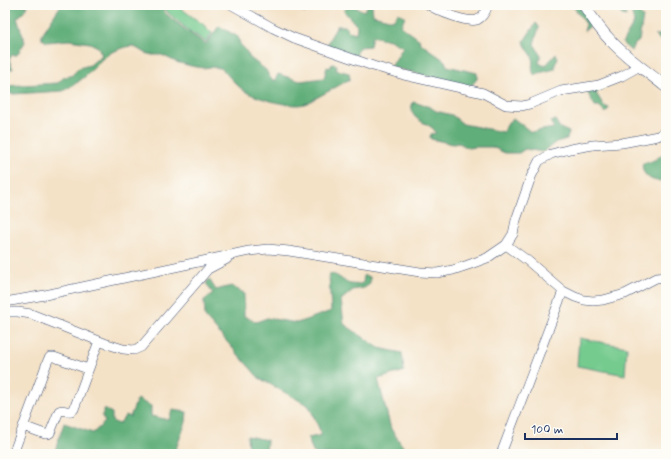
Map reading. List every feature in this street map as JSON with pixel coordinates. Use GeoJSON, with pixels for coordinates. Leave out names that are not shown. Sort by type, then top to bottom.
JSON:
{"type":"FeatureCollection","features":[{"type":"Feature","properties":{"kind":"main road"},"geometry":{"type":"LineString","coordinates":[[584,5],[601,30],[612,42],[622,52],[666,87]]}},
{"type":"Feature","properties":{"kind":"street"},"geometry":{"type":"LineString","coordinates":[[232,5],[294,38],[373,66],[404,75],[483,93],[506,105],[522,106],[561,91],[600,85],[622,76],[640,66]]}},
{"type":"Feature","properties":{"kind":"street"},"geometry":{"type":"LineString","coordinates":[[429,5],[446,14],[466,20],[472,20],[478,19],[482,16],[488,5]]}},
{"type":"Feature","properties":{"kind":"street"},"geometry":{"type":"LineString","coordinates":[[5,302],[249,251],[268,249],[289,250],[420,272],[437,273],[453,270],[487,258],[506,245],[513,234],[516,220],[531,177],[539,162],[550,154],[593,145],[622,143],[658,136],[666,132]]}},
{"type":"Feature","properties":{"kind":"street"},"geometry":{"type":"LineString","coordinates":[[506,245],[528,261],[562,290],[584,300],[603,300],[625,294],[656,278],[666,277]]}},
{"type":"Feature","properties":{"kind":"street"},"geometry":{"type":"LineString","coordinates":[[5,312],[31,314],[99,341],[122,349],[134,350],[141,346],[208,269],[249,251]]}},
{"type":"Feature","properties":{"kind":"street"},"geometry":{"type":"LineString","coordinates":[[501,454],[562,290]]}},
{"type":"Feature","properties":{"kind":"street"},"geometry":{"type":"LineString","coordinates":[[23,426],[48,434],[50,433],[59,411],[62,410],[72,412],[99,341]]}},
{"type":"Feature","properties":{"kind":"street"},"geometry":{"type":"LineString","coordinates":[[13,454],[50,357],[54,357],[88,369]]}},
{"type":"Feature","properties":{"kind":"green space"},"geometry":{"type":"Polygon","coordinates":[[[5,5],[28,5],[23,13],[17,18],[25,42],[17,55],[12,55],[9,60],[13,69],[5,69],[5,5]]]}},
{"type":"Feature","properties":{"kind":"green space"},"geometry":{"type":"Polygon","coordinates":[[[61,5],[163,5],[165,13],[206,44],[219,26],[238,37],[240,44],[250,58],[266,70],[270,78],[275,81],[278,74],[300,81],[324,78],[327,67],[330,68],[332,64],[337,65],[336,70],[349,73],[350,79],[311,101],[298,105],[291,105],[264,99],[248,93],[237,85],[221,68],[191,66],[176,62],[162,55],[152,55],[143,52],[133,46],[112,52],[102,59],[87,75],[63,91],[13,94],[5,93],[5,86],[58,83],[64,77],[71,76],[79,68],[90,65],[102,55],[98,47],[90,43],[69,40],[47,42],[42,39],[42,34],[61,5]]]}},
{"type":"Feature","properties":{"kind":"green space"},"geometry":{"type":"Polygon","coordinates":[[[165,5],[176,5],[204,25],[212,33],[206,42],[188,30],[167,12],[165,5]]]}},
{"type":"Feature","properties":{"kind":"green space"},"geometry":{"type":"Polygon","coordinates":[[[277,5],[311,5],[305,13],[292,6],[289,11],[277,5]]]}},
{"type":"Feature","properties":{"kind":"green space"},"geometry":{"type":"Polygon","coordinates":[[[349,5],[364,11],[368,5],[372,5],[373,15],[393,20],[398,13],[405,16],[401,26],[420,40],[419,42],[445,61],[447,66],[477,73],[477,79],[470,87],[391,67],[403,47],[390,40],[372,36],[370,46],[360,47],[356,51],[357,56],[327,46],[337,26],[345,26],[348,31],[356,33],[357,26],[344,11],[349,5]]]}},
{"type":"Feature","properties":{"kind":"green space"},"geometry":{"type":"Polygon","coordinates":[[[572,5],[579,5],[592,25],[584,31],[586,24],[572,5]]]}},
{"type":"Feature","properties":{"kind":"green space"},"geometry":{"type":"Polygon","coordinates":[[[613,5],[622,5],[625,9],[626,16],[622,15],[613,5]]]}},
{"type":"Feature","properties":{"kind":"green space"},"geometry":{"type":"Polygon","coordinates":[[[637,5],[643,5],[637,11],[643,17],[639,41],[633,46],[631,51],[622,43],[634,23],[631,9],[637,5]]]}},
{"type":"Feature","properties":{"kind":"green space"},"geometry":{"type":"Polygon","coordinates":[[[536,23],[539,27],[534,44],[541,55],[539,63],[545,66],[556,54],[558,59],[555,64],[555,69],[539,73],[535,76],[533,71],[532,56],[524,41],[536,23]]]}},
{"type":"Feature","properties":{"kind":"green space"},"geometry":{"type":"Polygon","coordinates":[[[655,35],[666,35],[666,46],[655,35]]]}},
{"type":"Feature","properties":{"kind":"green space"},"geometry":{"type":"Polygon","coordinates":[[[607,85],[596,93],[604,106],[609,108],[606,113],[599,106],[595,106],[588,94],[590,89],[607,85]]]}},
{"type":"Feature","properties":{"kind":"green space"},"geometry":{"type":"Polygon","coordinates":[[[413,102],[430,107],[436,111],[452,115],[463,124],[503,132],[513,118],[531,132],[554,128],[551,122],[555,120],[560,128],[569,132],[567,139],[556,142],[543,152],[525,149],[519,153],[505,153],[492,147],[468,148],[459,143],[453,144],[431,139],[431,134],[436,133],[431,127],[414,116],[412,112],[413,102]]]}},
{"type":"Feature","properties":{"kind":"green space"},"geometry":{"type":"Polygon","coordinates":[[[666,151],[666,179],[655,181],[644,173],[642,166],[643,163],[656,159],[666,151]]]}},
{"type":"Feature","properties":{"kind":"green space"},"geometry":{"type":"Polygon","coordinates":[[[329,274],[338,276],[352,284],[363,283],[364,275],[370,277],[370,284],[364,288],[353,290],[341,300],[344,324],[379,348],[402,353],[404,371],[378,379],[391,429],[408,454],[315,454],[308,438],[322,435],[309,406],[259,378],[205,317],[204,300],[213,294],[206,283],[209,279],[216,290],[231,286],[244,293],[244,316],[256,322],[267,318],[297,323],[331,311],[329,274]]]}},
{"type":"Feature","properties":{"kind":"green space"},"geometry":{"type":"Polygon","coordinates":[[[579,338],[627,347],[625,375],[577,366],[579,338]]]}},
{"type":"Feature","properties":{"kind":"green space"},"geometry":{"type":"Polygon","coordinates":[[[137,399],[151,406],[151,416],[169,420],[172,410],[187,412],[186,422],[174,454],[54,454],[64,423],[93,433],[105,422],[102,416],[104,409],[112,413],[112,421],[119,424],[126,415],[130,417],[137,399]]]}},
{"type":"Feature","properties":{"kind":"green space"},"geometry":{"type":"Polygon","coordinates":[[[247,436],[267,440],[266,454],[246,454],[248,448],[247,436]]]}}]}
